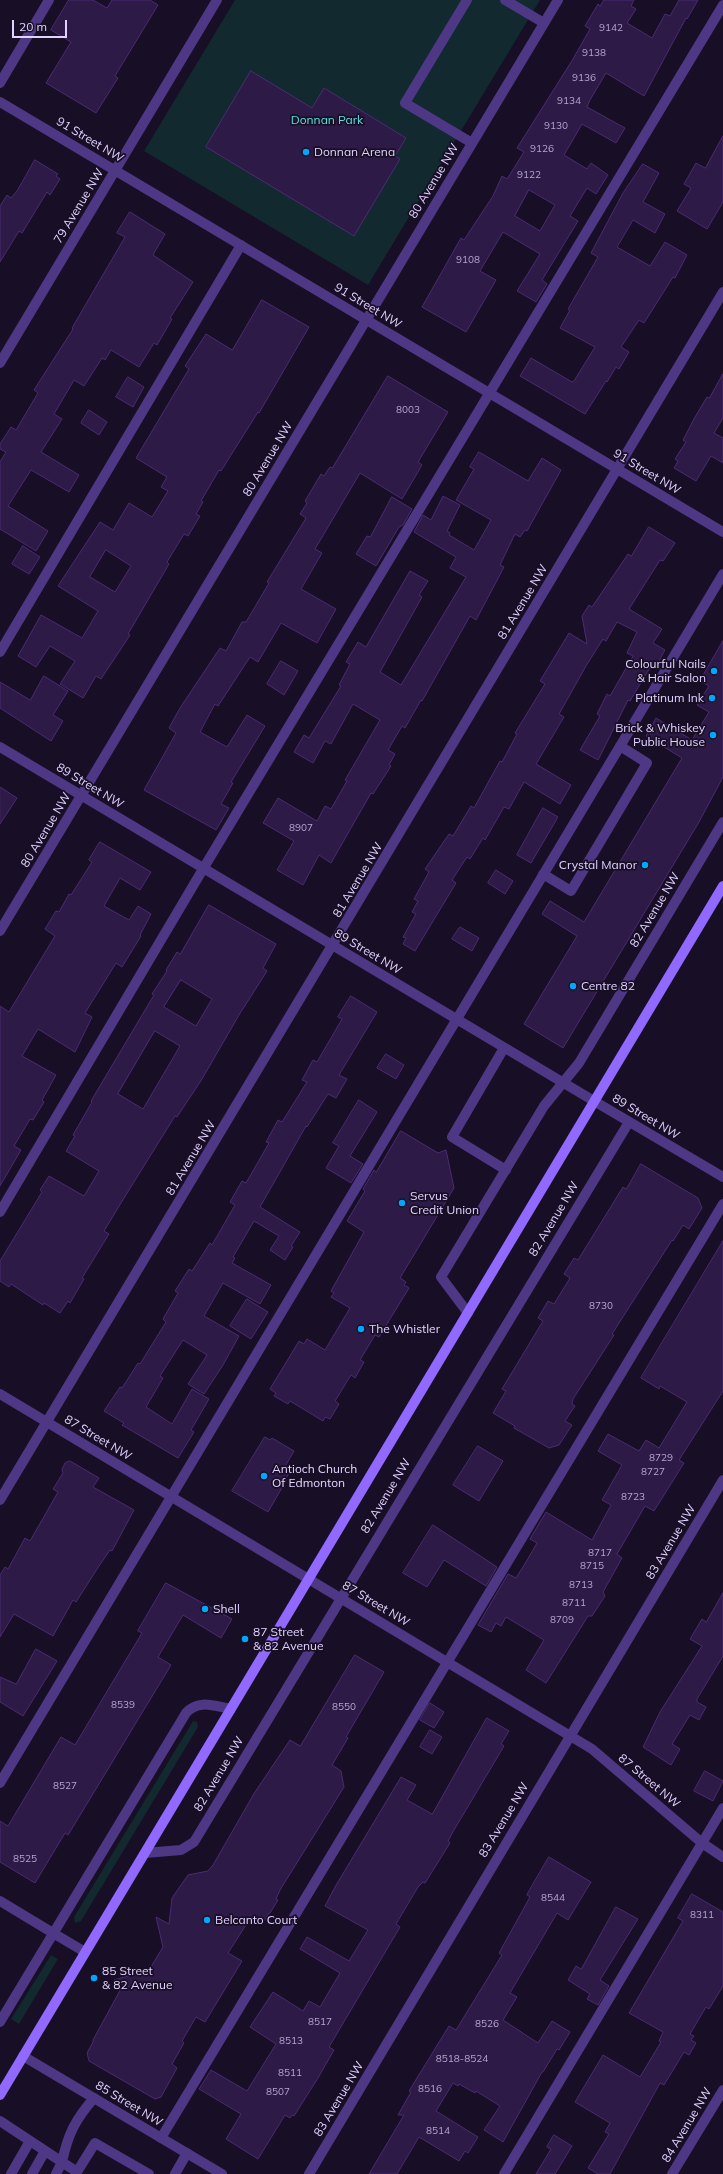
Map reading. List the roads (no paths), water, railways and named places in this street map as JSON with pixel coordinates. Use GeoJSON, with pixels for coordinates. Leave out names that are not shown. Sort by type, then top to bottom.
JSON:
{"type":"FeatureCollection","features":[{"type":"Feature","properties":{"kind":"main road","name":"82 Avenue NW"},"geometry":{"type":"LineString","coordinates":[[0,2095],[723,886]]}},
{"type":"Feature","properties":{"kind":"street"},"geometry":{"type":"LineString","coordinates":[[0,83],[49,0]]}},
{"type":"Feature","properties":{"kind":"street","name":"79 Avenue NW"},"geometry":{"type":"LineString","coordinates":[[0,363],[217,0]]}},
{"type":"Feature","properties":{"kind":"street"},"geometry":{"type":"LineString","coordinates":[[466,0],[405,103],[472,143]]}},
{"type":"Feature","properties":{"kind":"street"},"geometry":{"type":"LineString","coordinates":[[505,0],[544,24]]}},
{"type":"Feature","properties":{"kind":"street","name":"80 Avenue NW"},"geometry":{"type":"LineString","coordinates":[[0,931],[558,0]]}},
{"type":"Feature","properties":{"kind":"street"},"geometry":{"type":"LineString","coordinates":[[0,1212],[203,869],[723,5]]}},
{"type":"Feature","properties":{"kind":"street","name":"91 Street NW"},"geometry":{"type":"LineString","coordinates":[[0,102],[723,532]]}},
{"type":"Feature","properties":{"kind":"street"},"geometry":{"type":"LineString","coordinates":[[0,652],[241,245]]}},
{"type":"Feature","properties":{"kind":"street","name":"81 Avenue NW"},"geometry":{"type":"LineString","coordinates":[[0,1500],[333,946],[723,292]]}},
{"type":"Feature","properties":{"kind":"street"},"geometry":{"type":"LineString","coordinates":[[0,1783],[723,574]]}},
{"type":"Feature","properties":{"kind":"street"},"geometry":{"type":"LineString","coordinates":[[543,874],[571,891],[647,763],[620,746]]}},
{"type":"Feature","properties":{"kind":"street","name":"89 Street NW"},"geometry":{"type":"LineString","coordinates":[[0,747],[723,1178]]}},
{"type":"Feature","properties":{"kind":"street","name":"82 Avenue NW"},"geometry":{"type":"LineString","coordinates":[[468,1313],[441,1277],[544,1106],[579,1063],[723,822]]}},
{"type":"Feature","properties":{"kind":"street"},"geometry":{"type":"LineString","coordinates":[[504,1048],[452,1137],[506,1170]]}},
{"type":"Feature","properties":{"kind":"street","name":"82 Avenue NW"},"geometry":{"type":"LineString","coordinates":[[145,1853],[180,1850],[194,1842],[340,1597],[629,1122]]}},
{"type":"Feature","properties":{"kind":"street"},"geometry":{"type":"LineString","coordinates":[[161,2138],[723,1204]]}},
{"type":"Feature","properties":{"kind":"street","name":"87 Street NW"},"geometry":{"type":"LineString","coordinates":[[0,1394],[592,1749],[702,1843],[723,1857]]}},
{"type":"Feature","properties":{"kind":"street","name":"83 Avenue NW"},"geometry":{"type":"LineString","coordinates":[[309,2174],[723,1480]]}},
{"type":"Feature","properties":{"kind":"street"},"geometry":{"type":"LineString","coordinates":[[0,2022],[186,1713],[195,1705],[200,1704],[231,1709]]}},
{"type":"Feature","properties":{"kind":"street"},"geometry":{"type":"LineString","coordinates":[[504,2174],[723,1808]]}},
{"type":"Feature","properties":{"kind":"street"},"geometry":{"type":"LineString","coordinates":[[0,1902],[85,1952]]}},
{"type":"Feature","properties":{"kind":"street","name":"85 Street NW"},"geometry":{"type":"LineString","coordinates":[[23,2056],[222,2174]]}},
{"type":"Feature","properties":{"kind":"street","name":"84 Avenue NW"},"geometry":{"type":"LineString","coordinates":[[672,2174],[723,2090]]}},
{"type":"Feature","properties":{"kind":"street"},"geometry":{"type":"LineString","coordinates":[[56,2174],[62,2162],[67,2138],[80,2114],[94,2098]]}},
{"type":"Feature","properties":{"kind":"street"},"geometry":{"type":"LineString","coordinates":[[0,2121],[76,2173],[95,2143],[149,2174]]}},
{"type":"Feature","properties":{"kind":"street"},"geometry":{"type":"LineString","coordinates":[[11,2174],[30,2141]]}},
{"type":"Feature","properties":{"kind":"street"},"geometry":{"type":"LineString","coordinates":[[32,2174],[45,2151]]}},
{"type":"Feature","properties":{"kind":"street"},"geometry":{"type":"LineString","coordinates":[[175,2174],[187,2153]]}},
{"type":"Feature","properties":{"kind":"place","name":"Donnan Arena"},"geometry":{"type":"Point","coordinates":[306,152]}},
{"type":"Feature","properties":{"kind":"place","name":"Colourful Nails & Hair Salon"},"geometry":{"type":"Point","coordinates":[714,671]}},
{"type":"Feature","properties":{"kind":"place","name":"Platinum Ink"},"geometry":{"type":"Point","coordinates":[712,698]}},
{"type":"Feature","properties":{"kind":"place","name":"Brick & Whiskey Public House"},"geometry":{"type":"Point","coordinates":[713,735]}},
{"type":"Feature","properties":{"kind":"place","name":"Crystal Manor"},"geometry":{"type":"Point","coordinates":[645,865]}},
{"type":"Feature","properties":{"kind":"place","name":"Centre 82"},"geometry":{"type":"Point","coordinates":[573,986]}},
{"type":"Feature","properties":{"kind":"place","name":"Servus Credit Union"},"geometry":{"type":"Point","coordinates":[402,1203]}},
{"type":"Feature","properties":{"kind":"place","name":"The Whistler"},"geometry":{"type":"Point","coordinates":[361,1329]}},
{"type":"Feature","properties":{"kind":"place","name":"Antioch Church Of Edmonton"},"geometry":{"type":"Point","coordinates":[264,1476]}},
{"type":"Feature","properties":{"kind":"place","name":"Shell"},"geometry":{"type":"Point","coordinates":[205,1609]}},
{"type":"Feature","properties":{"kind":"place","name":"87 Street & 82 Avenue"},"geometry":{"type":"Point","coordinates":[245,1639]}},
{"type":"Feature","properties":{"kind":"place","name":"Belcanto Court"},"geometry":{"type":"Point","coordinates":[207,1920]}},
{"type":"Feature","properties":{"kind":"place","name":"85 Street & 82 Avenue"},"geometry":{"type":"Point","coordinates":[94,1978]}},
{"type":"Feature","properties":{"kind":"park label","name":"Donnan Park"},"geometry":{"type":"Point","coordinates":[327,120]}}]}
